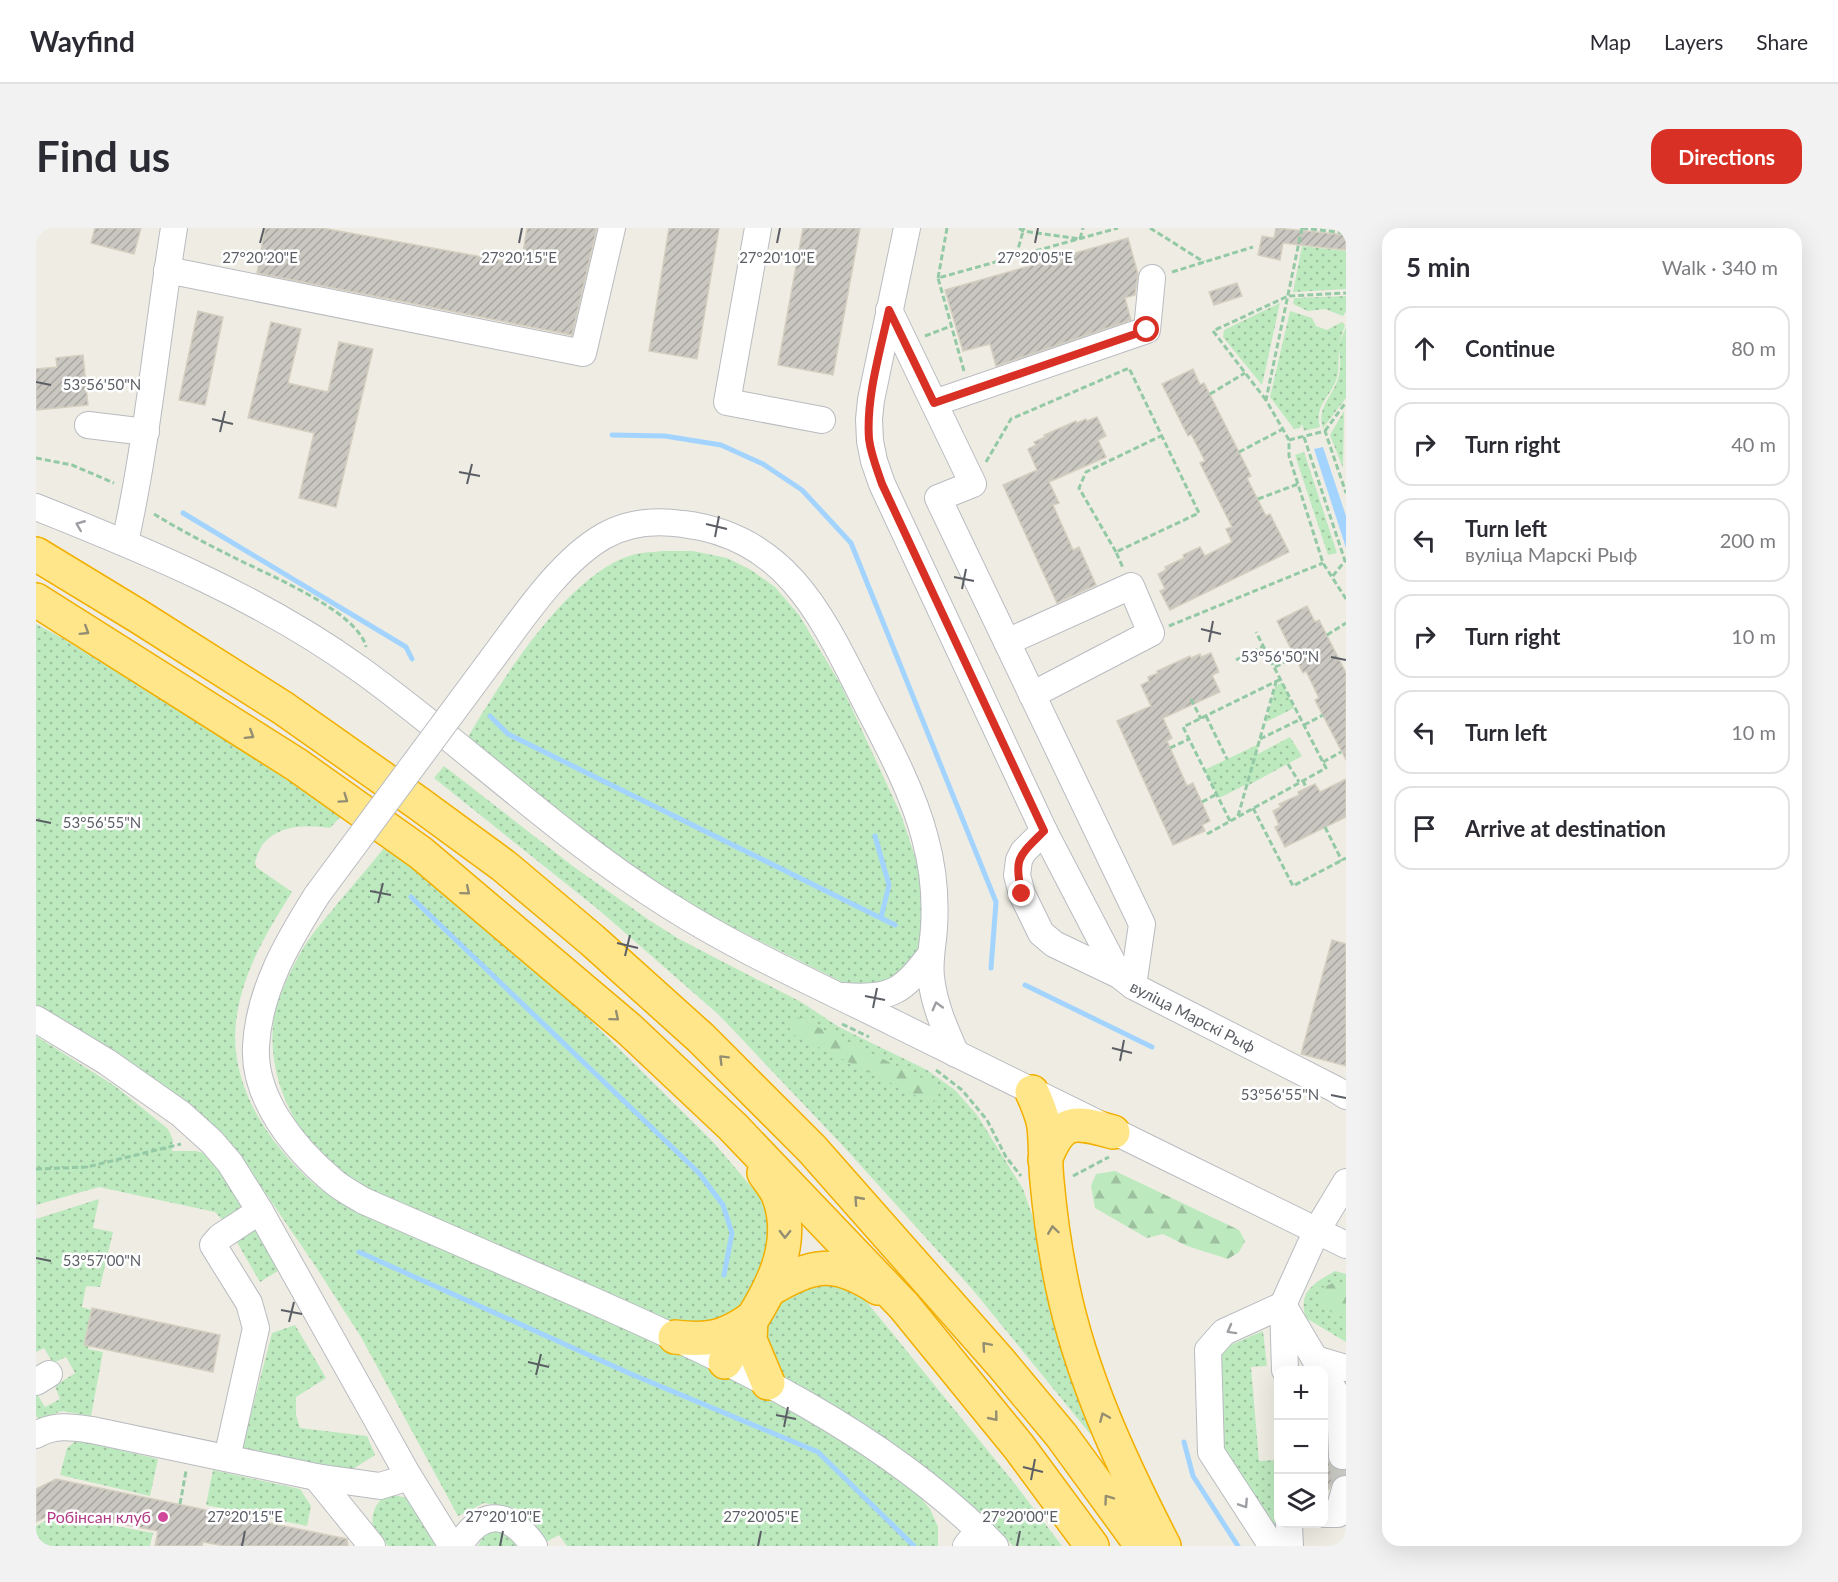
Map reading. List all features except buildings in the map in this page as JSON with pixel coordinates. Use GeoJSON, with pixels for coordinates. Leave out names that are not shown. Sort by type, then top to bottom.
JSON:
{"type":"FeatureCollection","features":[{"type":"Feature","properties":{"kind":"highway"},"geometry":{"type":"LineString","coordinates":[[36,554],[284,708],[504,866],[592,940],[700,1038],[812,1149],[1061,1435],[1142,1546]]}},
{"type":"Feature","properties":{"kind":"highway"},"geometry":{"type":"LineString","coordinates":[[36,600],[297,765],[421,853],[629,1029],[734,1127],[904,1306],[1019,1447],[1092,1546]]}},
{"type":"Feature","properties":{"kind":"highway"},"geometry":{"type":"LineString","coordinates":[[1032,1092],[1044,1126],[1045,1160],[1053,1232],[1062,1285],[1075,1338],[1090,1387],[1133,1486],[1164,1546]]}},
{"type":"Feature","properties":{"kind":"highway"},"geometry":{"type":"LineString","coordinates":[[1045,1160],[1060,1131],[1069,1125],[1084,1124],[1113,1131]]}},
{"type":"Feature","properties":{"kind":"highway"},"geometry":{"type":"LineString","coordinates":[[725,1362],[769,1290],[782,1262],[785,1239],[785,1217],[779,1194],[734,1127]]}},
{"type":"Feature","properties":{"kind":"highway"},"geometry":{"type":"LineString","coordinates":[[769,1290],[796,1274],[818,1268],[838,1269],[863,1279],[904,1306]]}},
{"type":"Feature","properties":{"kind":"highway"},"geometry":{"type":"LineString","coordinates":[[675,1337],[711,1339],[736,1329],[751,1318]]}},
{"type":"Feature","properties":{"kind":"highway"},"geometry":{"type":"LineString","coordinates":[[751,1318],[750,1340],[768,1383]]}},
{"type":"Feature","properties":{"kind":"street"},"geometry":{"type":"LineString","coordinates":[[125,543],[146,432],[174,228]]}},
{"type":"Feature","properties":{"kind":"street"},"geometry":{"type":"LineString","coordinates":[[167,270],[583,353],[612,228]]}},
{"type":"Feature","properties":{"kind":"street"},"geometry":{"type":"LineString","coordinates":[[758,228],[727,402],[822,420]]}},
{"type":"Feature","properties":{"kind":"street","name":"вуліца Марскі Рыф"},"geometry":{"type":"LineString","coordinates":[[907,228],[870,410],[870,441],[874,461],[887,495],[1044,831],[1126,980],[1346,1096]]}},
{"type":"Feature","properties":{"kind":"street"},"geometry":{"type":"LineString","coordinates":[[934,403],[1147,330],[1152,278]]}},
{"type":"Feature","properties":{"kind":"street"},"geometry":{"type":"LineString","coordinates":[[889,310],[973,484],[938,498],[1142,924],[1126,980],[1054,944],[1041,933],[1022,894],[1017,875],[1018,860],[1044,831]]}},
{"type":"Feature","properties":{"kind":"street"},"geometry":{"type":"LineString","coordinates":[[88,425],[146,432]]}},
{"type":"Feature","properties":{"kind":"street"},"geometry":{"type":"LineString","coordinates":[[36,507],[125,543],[228,589],[305,632],[360,669],[464,749],[587,850],[631,882],[720,936],[1346,1245]]}},
{"type":"Feature","properties":{"kind":"street"},"geometry":{"type":"LineString","coordinates":[[956,1054],[940,1018],[930,975],[935,902],[933,870],[925,836],[883,735],[820,617],[804,593],[757,548],[733,535],[698,526],[662,521],[638,523],[604,535],[574,558],[532,606],[317,895],[295,930],[279,959],[267,990],[259,1020],[256,1048],[260,1078],[270,1103],[284,1128],[305,1155],[335,1183],[364,1201],[675,1337],[830,1417],[900,1464],[980,1541]]}},
{"type":"Feature","properties":{"kind":"street"},"geometry":{"type":"LineString","coordinates":[[1007,642],[1131,586],[1151,633],[1032,695]]}},
{"type":"Feature","properties":{"kind":"street"},"geometry":{"type":"LineString","coordinates":[[838,995],[866,998],[885,995],[900,989],[915,976],[931,954]]}},
{"type":"Feature","properties":{"kind":"street"},"geometry":{"type":"LineString","coordinates":[[897,1025],[931,954]]}},
{"type":"Feature","properties":{"kind":"street"},"geometry":{"type":"LineString","coordinates":[[36,1019],[107,1062],[181,1114],[212,1142],[230,1163],[260,1211],[409,1477],[452,1546]]}},
{"type":"Feature","properties":{"kind":"street"},"geometry":{"type":"LineString","coordinates":[[1285,1366],[1283,1305],[1317,1230],[1346,1182]]}},
{"type":"Feature","properties":{"kind":"street"},"geometry":{"type":"LineString","coordinates":[[227,1458],[256,1328],[249,1303],[213,1245],[220,1237],[260,1211]]}},
{"type":"Feature","properties":{"kind":"street"},"geometry":{"type":"LineString","coordinates":[[1283,1305],[1302,1336],[1329,1369],[1340,1401],[1342,1456]]}},
{"type":"Feature","properties":{"kind":"street"},"geometry":{"type":"LineString","coordinates":[[1272,1546],[1210,1452],[1208,1350],[1224,1332],[1283,1305]]}},
{"type":"Feature","properties":{"kind":"street"},"geometry":{"type":"LineString","coordinates":[[36,1435],[44,1430],[65,1426],[92,1430],[316,1477],[380,1486],[409,1477]]}},
{"type":"Feature","properties":{"kind":"street"},"geometry":{"type":"LineString","coordinates":[[316,1477],[372,1546]]}},
{"type":"Feature","properties":{"kind":"street"},"geometry":{"type":"LineString","coordinates":[[1336,1514],[1345,1489]]}},
{"type":"Feature","properties":{"kind":"street"},"geometry":{"type":"LineString","coordinates":[[459,1546],[468,1531],[485,1519],[500,1517],[513,1523],[534,1546]]}},
{"type":"Feature","properties":{"kind":"street"},"geometry":{"type":"LineString","coordinates":[[1289,1528],[1290,1546]]}},
{"type":"Feature","properties":{"kind":"path"},"geometry":{"type":"LineString","coordinates":[[947,228],[938,278],[969,391]]}},
{"type":"Feature","properties":{"kind":"path"},"geometry":{"type":"LineString","coordinates":[[1019,228],[1080,238]]}},
{"type":"Feature","properties":{"kind":"path"},"geometry":{"type":"LineString","coordinates":[[1080,238],[1083,228]]}},
{"type":"Feature","properties":{"kind":"path"},"geometry":{"type":"LineString","coordinates":[[938,278],[1118,228]]}},
{"type":"Feature","properties":{"kind":"path"},"geometry":{"type":"LineString","coordinates":[[1150,228],[1204,262]]}},
{"type":"Feature","properties":{"kind":"path"},"geometry":{"type":"LineString","coordinates":[[1266,400],[1302,228],[1346,233]]}},
{"type":"Feature","properties":{"kind":"path"},"geometry":{"type":"LineString","coordinates":[[1016,256],[1023,229]]}},
{"type":"Feature","properties":{"kind":"path"},"geometry":{"type":"LineString","coordinates":[[1152,278],[1253,247]]}},
{"type":"Feature","properties":{"kind":"path"},"geometry":{"type":"LineString","coordinates":[[1346,293],[1288,296],[1213,331],[1266,400],[1289,440],[1289,456],[1323,563],[1346,599]]}},
{"type":"Feature","properties":{"kind":"path"},"geometry":{"type":"LineString","coordinates":[[905,344],[951,326]]}},
{"type":"Feature","properties":{"kind":"path"},"geometry":{"type":"LineString","coordinates":[[973,484],[1011,419],[1129,368],[1198,513],[1116,552]]}},
{"type":"Feature","properties":{"kind":"path"},"geometry":{"type":"LineString","coordinates":[[1210,394],[1245,373]]}},
{"type":"Feature","properties":{"kind":"path"},"geometry":{"type":"LineString","coordinates":[[1289,440],[1325,431],[1346,402]]}},
{"type":"Feature","properties":{"kind":"path"},"geometry":{"type":"LineString","coordinates":[[1239,452],[1283,429]]}},
{"type":"Feature","properties":{"kind":"path"},"geometry":{"type":"LineString","coordinates":[[1325,431],[1346,493]]}},
{"type":"Feature","properties":{"kind":"path"},"geometry":{"type":"LineString","coordinates":[[1131,586],[1116,552],[1079,488],[1086,471],[1161,436]]}},
{"type":"Feature","properties":{"kind":"path"},"geometry":{"type":"LineString","coordinates":[[1304,438],[1346,561],[1332,577]]}},
{"type":"Feature","properties":{"kind":"path"},"geometry":{"type":"LineString","coordinates":[[36,458],[72,465],[135,494]]}},
{"type":"Feature","properties":{"kind":"path"},"geometry":{"type":"LineString","coordinates":[[1258,499],[1298,484]]}},
{"type":"Feature","properties":{"kind":"path"},"geometry":{"type":"LineString","coordinates":[[1151,633],[1323,563]]}},
{"type":"Feature","properties":{"kind":"path"},"geometry":{"type":"LineString","coordinates":[[1327,635],[1346,623]]}},
{"type":"Feature","properties":{"kind":"path"},"geometry":{"type":"LineString","coordinates":[[1207,834],[1326,768],[1256,632]]}},
{"type":"Feature","properties":{"kind":"path"},"geometry":{"type":"LineString","coordinates":[[1236,660],[1264,646]]}},
{"type":"Feature","properties":{"kind":"path"},"geometry":{"type":"LineString","coordinates":[[1275,667],[1295,657]]}},
{"type":"Feature","properties":{"kind":"path"},"geometry":{"type":"LineString","coordinates":[[1230,821],[1183,727],[1279,678]]}},
{"type":"Feature","properties":{"kind":"path"},"geometry":{"type":"LineString","coordinates":[[1238,816],[1279,678]]}},
{"type":"Feature","properties":{"kind":"path"},"geometry":{"type":"LineString","coordinates":[[1191,699],[1201,718]]}},
{"type":"Feature","properties":{"kind":"path"},"geometry":{"type":"LineString","coordinates":[[1206,716],[1227,759]]}},
{"type":"Feature","properties":{"kind":"path"},"geometry":{"type":"LineString","coordinates":[[1304,725],[1323,716]]}},
{"type":"Feature","properties":{"kind":"path"},"geometry":{"type":"LineString","coordinates":[[1260,739],[1301,719]]}},
{"type":"Feature","properties":{"kind":"path"},"geometry":{"type":"LineString","coordinates":[[1170,748],[1188,739]]}},
{"type":"Feature","properties":{"kind":"path"},"geometry":{"type":"LineString","coordinates":[[1323,762],[1341,752]]}},
{"type":"Feature","properties":{"kind":"path"},"geometry":{"type":"LineString","coordinates":[[1288,764],[1306,788]]}},
{"type":"Feature","properties":{"kind":"path"},"geometry":{"type":"LineString","coordinates":[[1202,802],[1217,794]]}},
{"type":"Feature","properties":{"kind":"path"},"geometry":{"type":"LineString","coordinates":[[1253,808],[1293,886],[1344,860],[1324,828]]}},
{"type":"Feature","properties":{"kind":"path"},"geometry":{"type":"LineString","coordinates":[[36,1169],[87,1167],[186,1143],[212,1142]]}},
{"type":"Feature","properties":{"kind":"green space"},"geometry":{"type":"Polygon","coordinates":[[[1302,246],[1346,251],[1346,289],[1293,292],[1302,246]]]}},
{"type":"Feature","properties":{"kind":"green space"},"geometry":{"type":"Polygon","coordinates":[[[1346,296],[1346,311],[1343,316],[1325,309],[1308,311],[1293,304],[1294,298],[1346,296]]]}},
{"type":"Feature","properties":{"kind":"green space"},"geometry":{"type":"Polygon","coordinates":[[[1280,303],[1262,385],[1223,337],[1224,330],[1280,303]]]}},
{"type":"Feature","properties":{"kind":"green space"},"geometry":{"type":"Polygon","coordinates":[[[1290,311],[1312,318],[1316,326],[1327,330],[1342,322],[1345,325],[1338,346],[1346,327],[1346,398],[1323,428],[1323,410],[1339,376],[1339,350],[1338,375],[1320,408],[1320,427],[1304,431],[1302,424],[1300,428],[1294,429],[1270,397],[1290,311]]]}},
{"type":"Feature","properties":{"kind":"green space"},"geometry":{"type":"Polygon","coordinates":[[[1344,411],[1343,468],[1330,435],[1344,411]]]}},
{"type":"Feature","properties":{"kind":"green space"},"geometry":{"type":"Polygon","coordinates":[[[1304,452],[1337,553],[1328,555],[1295,455],[1304,452]]]}},
{"type":"Feature","properties":{"kind":"green space"},"geometry":{"type":"Polygon","coordinates":[[[664,551],[693,551],[727,558],[751,570],[775,587],[799,615],[841,685],[901,815],[920,871],[925,925],[919,955],[903,979],[869,988],[846,984],[696,909],[638,872],[466,740],[497,690],[537,634],[559,607],[583,584],[607,566],[632,555],[664,551]]]}},
{"type":"Feature","properties":{"kind":"green space"},"geometry":{"type":"Polygon","coordinates":[[[36,624],[254,756],[343,814],[330,828],[303,826],[277,833],[263,844],[255,862],[256,867],[292,892],[266,935],[245,982],[237,1015],[235,1039],[238,1063],[253,1107],[279,1148],[295,1166],[329,1195],[368,1217],[717,1367],[827,1428],[898,1477],[919,1496],[930,1509],[938,1527],[938,1546],[567,1546],[559,1535],[544,1543],[520,1509],[484,1503],[458,1516],[361,1337],[236,1150],[180,1097],[128,1061],[36,1008],[36,624]]]}},
{"type":"Feature","properties":{"kind":"green space"},"geometry":{"type":"Polygon","coordinates":[[[1282,682],[1294,708],[1266,722],[1276,686],[1282,682]]]}},
{"type":"Feature","properties":{"kind":"green space"},"geometry":{"type":"Polygon","coordinates":[[[1290,737],[1302,756],[1247,786],[1247,784],[1219,798],[1204,770],[1259,744],[1256,755],[1290,737]]]}},
{"type":"Feature","properties":{"kind":"green space"},"geometry":{"type":"Polygon","coordinates":[[[444,766],[574,867],[649,920],[679,939],[801,1002],[839,1027],[927,1070],[955,1090],[977,1115],[1023,1189],[1039,1235],[1065,1347],[1091,1435],[973,1290],[845,1148],[719,1015],[599,910],[434,778],[444,766]]]}},
{"type":"Feature","properties":{"kind":"green space"},"geometry":{"type":"Polygon","coordinates":[[[388,843],[557,987],[714,1143],[760,1197],[773,1221],[777,1245],[745,1310],[685,1331],[369,1193],[339,1172],[309,1141],[297,1123],[279,1082],[272,1039],[276,1009],[285,983],[306,944],[388,843]]]}},
{"type":"Feature","properties":{"kind":"green space"},"geometry":{"type":"Polygon","coordinates":[[[793,1015],[936,1085],[939,1098],[931,1103],[792,1034],[788,1024],[793,1015]]]}},
{"type":"Feature","properties":{"kind":"green space"},"geometry":{"type":"Polygon","coordinates":[[[36,1036],[115,1086],[168,1129],[173,1140],[172,1151],[196,1151],[211,1155],[244,1200],[242,1208],[225,1222],[215,1212],[99,1187],[36,1205],[36,1036]]]}},
{"type":"Feature","properties":{"kind":"green space"},"geometry":{"type":"Polygon","coordinates":[[[1115,1171],[1239,1230],[1245,1241],[1239,1252],[1228,1259],[1187,1246],[1163,1234],[1147,1238],[1095,1208],[1091,1186],[1096,1174],[1115,1171]]]}},
{"type":"Feature","properties":{"kind":"green space"},"geometry":{"type":"Polygon","coordinates":[[[99,1199],[93,1228],[113,1232],[100,1287],[86,1286],[82,1307],[95,1311],[88,1349],[103,1352],[91,1416],[62,1411],[39,1419],[36,1416],[37,1394],[45,1407],[60,1399],[55,1386],[75,1373],[66,1357],[53,1363],[44,1348],[36,1352],[36,1219],[99,1199]]]}},
{"type":"Feature","properties":{"kind":"green space"},"geometry":{"type":"Polygon","coordinates":[[[256,1228],[281,1269],[260,1282],[234,1237],[256,1228]]]}},
{"type":"Feature","properties":{"kind":"green space"},"geometry":{"type":"Polygon","coordinates":[[[1335,1271],[1346,1274],[1346,1342],[1306,1318],[1304,1309],[1306,1294],[1310,1289],[1335,1271]]]}},
{"type":"Feature","properties":{"kind":"green space"},"geometry":{"type":"Polygon","coordinates":[[[823,1283],[841,1286],[866,1301],[1015,1484],[1062,1546],[1013,1546],[997,1528],[934,1478],[777,1375],[765,1345],[768,1320],[775,1304],[788,1294],[823,1283]]]}},
{"type":"Feature","properties":{"kind":"green space"},"geometry":{"type":"Polygon","coordinates":[[[1333,1283],[1346,1285],[1346,1319],[1331,1312],[1321,1301],[1322,1288],[1333,1283]]]}},
{"type":"Feature","properties":{"kind":"green space"},"geometry":{"type":"Polygon","coordinates":[[[295,1325],[326,1378],[296,1397],[296,1415],[300,1428],[367,1436],[375,1455],[348,1472],[253,1453],[242,1448],[272,1333],[295,1325]]]}},
{"type":"Feature","properties":{"kind":"green space"},"geometry":{"type":"Polygon","coordinates":[[[1263,1331],[1267,1366],[1251,1367],[1259,1461],[1274,1460],[1276,1536],[1221,1458],[1216,1359],[1228,1346],[1263,1331]]]}},
{"type":"Feature","properties":{"kind":"green space"},"geometry":{"type":"Polygon","coordinates":[[[77,1440],[158,1459],[150,1496],[60,1475],[67,1448],[77,1440]]]}},
{"type":"Feature","properties":{"kind":"green space"},"geometry":{"type":"Polygon","coordinates":[[[213,1470],[300,1489],[311,1506],[307,1526],[206,1505],[213,1470]]]}},
{"type":"Feature","properties":{"kind":"green space"},"geometry":{"type":"Polygon","coordinates":[[[390,1494],[407,1498],[442,1546],[388,1546],[375,1531],[372,1521],[376,1507],[390,1494]]]}},
{"type":"Feature","properties":{"kind":"green space"},"geometry":{"type":"Polygon","coordinates":[[[56,1515],[153,1533],[150,1546],[36,1546],[36,1526],[56,1515]]]}},
{"type":"Feature","properties":{"kind":"green space"},"geometry":{"type":"Polygon","coordinates":[[[503,1530],[528,1546],[478,1546],[488,1534],[503,1530]]]}},
{"type":"Feature","properties":{"kind":"water"},"geometry":{"type":"Polygon","coordinates":[[[1323,447],[1346,516],[1346,548],[1314,449],[1323,447]]]}},
{"type":"Feature","properties":{"kind":"waterway"},"geometry":{"type":"LineString","coordinates":[[612,435],[665,436],[721,445],[763,464],[802,490],[851,543],[996,902],[991,968]]}},
{"type":"Feature","properties":{"kind":"waterway"},"geometry":{"type":"LineString","coordinates":[[183,513],[406,647],[412,659]]}},
{"type":"Feature","properties":{"kind":"waterway"},"geometry":{"type":"LineString","coordinates":[[490,716],[508,734],[895,925]]}},
{"type":"Feature","properties":{"kind":"waterway"},"geometry":{"type":"LineString","coordinates":[[875,836],[889,885],[881,918]]}},
{"type":"Feature","properties":{"kind":"waterway"},"geometry":{"type":"LineString","coordinates":[[411,897],[699,1173],[723,1205],[732,1233],[724,1275]]}},
{"type":"Feature","properties":{"kind":"waterway"},"geometry":{"type":"LineString","coordinates":[[1025,985],[1152,1047]]}},
{"type":"Feature","properties":{"kind":"waterway"},"geometry":{"type":"LineString","coordinates":[[359,1252],[631,1374],[818,1452],[914,1546]]}},
{"type":"Feature","properties":{"kind":"waterway"},"geometry":{"type":"LineString","coordinates":[[1184,1442],[1193,1476],[1238,1546]]}},
{"type":"Feature","properties":{"kind":"tunnel"},"geometry":{"type":"LineString","coordinates":[[1342,1456],[1345,1489]]}},
{"type":"Feature","properties":{"kind":"place","name":"Робінсан клуб"},"geometry":{"type":"Point","coordinates":[163,1517]}},
{"type":"Feature","properties":{"kind":"route"},"geometry":{"type":"LineString","coordinates":[[1022,894],[1017,875],[1018,860],[1044,831],[882,484],[874,461],[869,419],[889,310],[934,403],[1147,330]]}}]}
